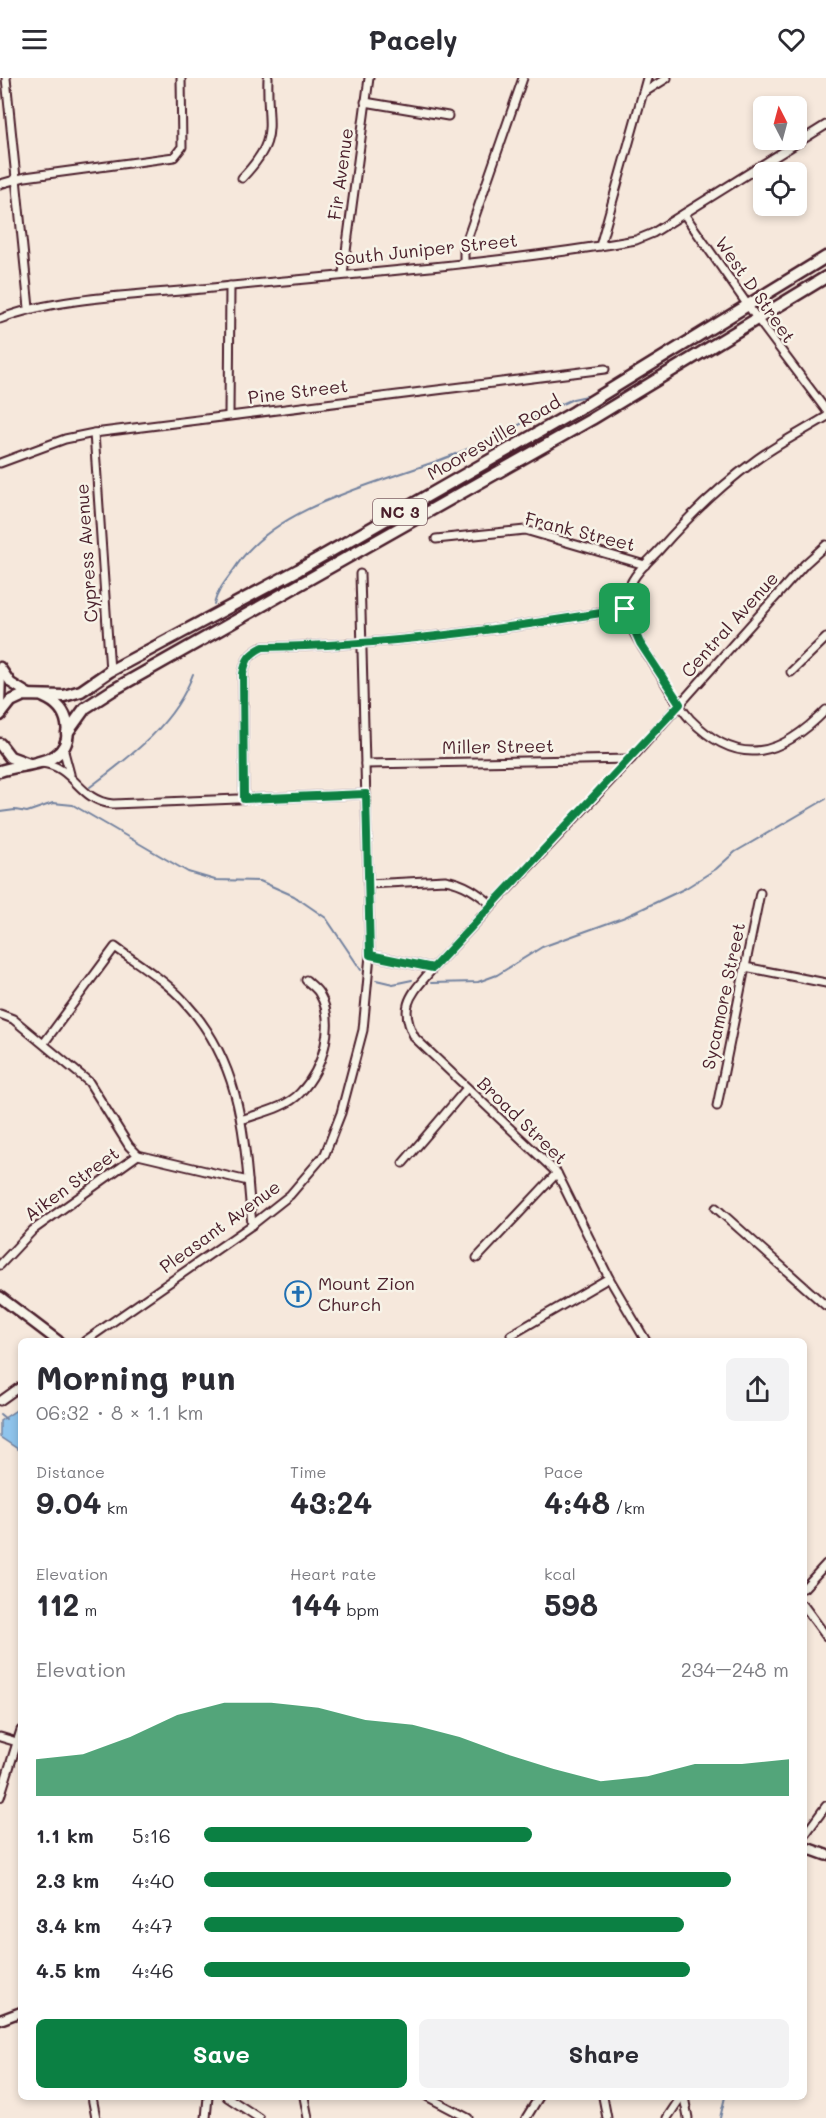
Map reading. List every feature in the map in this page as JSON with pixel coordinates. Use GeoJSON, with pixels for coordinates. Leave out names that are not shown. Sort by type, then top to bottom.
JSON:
{"type":"FeatureCollection","features":[{"type":"Feature","properties":{"kind":"main road","name":"Mooresville Road"},"geometry":{"type":"LineString","coordinates":[[29,694],[44,696],[77,693],[110,670],[298,570],[574,412],[746,304],[826,257]]}},
{"type":"Feature","properties":{"kind":"main road","name":"Mooresville Road"},"geometry":{"type":"LineString","coordinates":[[38,764],[55,756],[85,708],[113,690],[584,424],[756,317],[826,277]]}},
{"type":"Feature","properties":{"kind":"main road"},"geometry":{"type":"LineString","coordinates":[[0,715],[11,701],[29,694]]}},
{"type":"Feature","properties":{"kind":"main road"},"geometry":{"type":"LineString","coordinates":[[44,696],[60,709],[65,718],[66,738]]}},
{"type":"Feature","properties":{"kind":"main road"},"geometry":{"type":"LineString","coordinates":[[0,744],[14,760],[38,764]]}},
{"type":"Feature","properties":{"kind":"main road"},"geometry":{"type":"LineString","coordinates":[[0,771],[38,764]]}},
{"type":"Feature","properties":{"kind":"main road"},"geometry":{"type":"LineString","coordinates":[[0,1297],[54,1338]]}},
{"type":"Feature","properties":{"kind":"main road"},"geometry":{"type":"LineString","coordinates":[[807,1848],[826,1855]]}},
{"type":"Feature","properties":{"kind":"street"},"geometry":{"type":"LineString","coordinates":[[6,78],[29,308]]}},
{"type":"Feature","properties":{"kind":"street"},"geometry":{"type":"LineString","coordinates":[[0,184],[17,178],[174,157],[182,147],[181,78]]}},
{"type":"Feature","properties":{"kind":"street"},"geometry":{"type":"LineString","coordinates":[[242,178],[267,148],[268,78]]}},
{"type":"Feature","properties":{"kind":"street","name":"Fir Avenue"},"geometry":{"type":"LineString","coordinates":[[343,274],[369,78]]}},
{"type":"Feature","properties":{"kind":"street"},"geometry":{"type":"LineString","coordinates":[[464,262],[464,248],[524,78]]}},
{"type":"Feature","properties":{"kind":"street"},"geometry":{"type":"LineString","coordinates":[[600,246],[647,78]]}},
{"type":"Feature","properties":{"kind":"street"},"geometry":{"type":"LineString","coordinates":[[643,93],[667,78]]}},
{"type":"Feature","properties":{"kind":"street"},"geometry":{"type":"LineString","coordinates":[[365,102],[448,116]]}},
{"type":"Feature","properties":{"kind":"street","name":"South Juniper Street"},"geometry":{"type":"LineString","coordinates":[[0,318],[29,308],[464,262],[600,246],[644,238],[826,125]]}},
{"type":"Feature","properties":{"kind":"street","name":"West D Street"},"geometry":{"type":"LineString","coordinates":[[684,214],[746,304],[826,410]]}},
{"type":"Feature","properties":{"kind":"street"},"geometry":{"type":"LineString","coordinates":[[229,415],[230,286]]}},
{"type":"Feature","properties":{"kind":"street","name":"Pine Street"},"geometry":{"type":"LineString","coordinates":[[0,463],[65,439],[94,433],[604,369]]}},
{"type":"Feature","properties":{"kind":"street"},"geometry":{"type":"LineString","coordinates":[[826,417],[757,460],[714,493],[645,565],[629,585],[625,609],[640,643],[690,719],[711,736],[727,745],[753,752],[768,750],[791,742],[826,710]]}},
{"type":"Feature","properties":{"kind":"street","name":"Cypress Avenue"},"geometry":{"type":"LineString","coordinates":[[94,433],[110,670]]}},
{"type":"Feature","properties":{"kind":"street","name":"Frank Street"},"geometry":{"type":"LineString","coordinates":[[436,539],[525,530],[645,565]]}},
{"type":"Feature","properties":{"kind":"street","name":"Central Avenue"},"geometry":{"type":"LineString","coordinates":[[433,968],[631,759],[805,564],[826,545]]}},
{"type":"Feature","properties":{"kind":"street","name":"Pleasant Avenue"},"geometry":{"type":"LineString","coordinates":[[89,1338],[252,1225],[290,1195],[325,1154],[341,1113],[363,1030],[370,955],[360,574]]}},
{"type":"Feature","properties":{"kind":"street"},"geometry":{"type":"LineString","coordinates":[[244,799],[243,674],[246,659],[252,652],[263,647],[361,643],[517,627],[625,609]]}},
{"type":"Feature","properties":{"kind":"street"},"geometry":{"type":"LineString","coordinates":[[791,672],[826,638]]}},
{"type":"Feature","properties":{"kind":"street"},"geometry":{"type":"LineString","coordinates":[[1,669],[17,688],[29,694]]}},
{"type":"Feature","properties":{"kind":"street"},"geometry":{"type":"LineString","coordinates":[[0,707],[1,669]]}},
{"type":"Feature","properties":{"kind":"street"},"geometry":{"type":"LineString","coordinates":[[66,738],[64,756],[71,777]]}},
{"type":"Feature","properties":{"kind":"street","name":"Miller Street"},"geometry":{"type":"LineString","coordinates":[[365,764],[631,759]]}},
{"type":"Feature","properties":{"kind":"street"},"geometry":{"type":"LineString","coordinates":[[38,764],[58,766],[88,796],[108,804],[366,794]]}},
{"type":"Feature","properties":{"kind":"street"},"geometry":{"type":"LineString","coordinates":[[368,884],[445,880],[475,891],[492,905]]}},
{"type":"Feature","properties":{"kind":"street","name":"Sycamore Street"},"geometry":{"type":"LineString","coordinates":[[717,1106],[760,893]]}},
{"type":"Feature","properties":{"kind":"street"},"geometry":{"type":"LineString","coordinates":[[44,1043],[115,947],[185,1002],[211,1038],[235,1087],[241,1120],[252,1225]]}},
{"type":"Feature","properties":{"kind":"street"},"geometry":{"type":"LineString","coordinates":[[370,955],[433,968]]}},
{"type":"Feature","properties":{"kind":"street"},"geometry":{"type":"LineString","coordinates":[[745,967],[826,983]]}},
{"type":"Feature","properties":{"kind":"street","name":"Broad Street"},"geometry":{"type":"LineString","coordinates":[[433,968],[413,992],[407,1004],[406,1017],[419,1044],[557,1173],[609,1278],[644,1338]]}},
{"type":"Feature","properties":{"kind":"street"},"geometry":{"type":"LineString","coordinates":[[241,1120],[280,1106],[300,1093],[318,1066],[327,1035],[326,1013],[319,993],[306,980]]}},
{"type":"Feature","properties":{"kind":"street"},"geometry":{"type":"LineString","coordinates":[[0,1014],[13,1019],[44,1043],[98,1092],[129,1146],[138,1155],[248,1181]]}},
{"type":"Feature","properties":{"kind":"street"},"geometry":{"type":"LineString","coordinates":[[403,1163],[466,1088]]}},
{"type":"Feature","properties":{"kind":"street","name":"Aiken Street"},"geometry":{"type":"LineString","coordinates":[[0,1265],[33,1230],[138,1155]]}},
{"type":"Feature","properties":{"kind":"street"},"geometry":{"type":"LineString","coordinates":[[477,1258],[557,1173]]}},
{"type":"Feature","properties":{"kind":"street"},"geometry":{"type":"LineString","coordinates":[[716,1208],[826,1306]]}},
{"type":"Feature","properties":{"kind":"street"},"geometry":{"type":"LineString","coordinates":[[511,1335],[609,1278]]}},
{"type":"Feature","properties":{"kind":"street"},"geometry":{"type":"LineString","coordinates":[[0,1401],[18,1388]]}},
{"type":"Feature","properties":{"kind":"street"},"geometry":{"type":"LineString","coordinates":[[807,1585],[826,1564]]}},
{"type":"Feature","properties":{"kind":"street"},"geometry":{"type":"LineString","coordinates":[[807,1610],[826,1636]]}},
{"type":"Feature","properties":{"kind":"street"},"geometry":{"type":"LineString","coordinates":[[0,1737],[17,1742]]}},
{"type":"Feature","properties":{"kind":"street"},"geometry":{"type":"LineString","coordinates":[[0,1797],[18,1739]]}},
{"type":"Feature","properties":{"kind":"street"},"geometry":{"type":"LineString","coordinates":[[807,1832],[826,1806]]}},
{"type":"Feature","properties":{"kind":"street"},"geometry":{"type":"LineString","coordinates":[[0,2020],[18,2013]]}},
{"type":"Feature","properties":{"kind":"street"},"geometry":{"type":"LineString","coordinates":[[93,2100],[96,2118]]}},
{"type":"Feature","properties":{"kind":"street"},"geometry":{"type":"LineString","coordinates":[[206,2118],[208,2100]]}},
{"type":"Feature","properties":{"kind":"street"},"geometry":{"type":"LineString","coordinates":[[231,2100],[259,2118]]}},
{"type":"Feature","properties":{"kind":"street"},"geometry":{"type":"LineString","coordinates":[[305,2100],[308,2118]]}},
{"type":"Feature","properties":{"kind":"street"},"geometry":{"type":"LineString","coordinates":[[434,2100],[468,2118]]}},
{"type":"Feature","properties":{"kind":"street"},"geometry":{"type":"LineString","coordinates":[[526,2118],[537,2100]]}},
{"type":"Feature","properties":{"kind":"street"},"geometry":{"type":"LineString","coordinates":[[604,2100],[607,2118]]}},
{"type":"Feature","properties":{"kind":"street"},"geometry":{"type":"LineString","coordinates":[[667,2118],[681,2100]]}},
{"type":"Feature","properties":{"kind":"street"},"geometry":{"type":"LineString","coordinates":[[684,2100],[688,2118]]}},
{"type":"Feature","properties":{"kind":"water"},"geometry":{"type":"Polygon","coordinates":[[[18,1409],[18,1449],[0,1437],[0,1421],[18,1409]]]}},
{"type":"Feature","properties":{"kind":"waterway"},"geometry":{"type":"LineString","coordinates":[[214,604],[224,584],[255,544],[277,526],[303,511],[361,487],[461,452],[573,399],[587,396]]}},
{"type":"Feature","properties":{"kind":"waterway"},"geometry":{"type":"LineString","coordinates":[[90,787],[136,751],[163,724],[185,692],[193,674]]}},
{"type":"Feature","properties":{"kind":"waterway"},"geometry":{"type":"LineString","coordinates":[[431,983],[478,982],[497,975],[542,947],[625,917],[686,888],[716,869],[735,852],[826,799]]}},
{"type":"Feature","properties":{"kind":"waterway"},"geometry":{"type":"LineString","coordinates":[[0,812],[15,810],[27,812],[53,803],[73,805],[188,872],[215,880],[260,881],[294,896],[326,918],[361,970]]}},
{"type":"Feature","properties":{"kind":"waterway"},"geometry":{"type":"LineString","coordinates":[[376,980],[393,984],[412,980]]}},
{"type":"Feature","properties":{"kind":"waterway"},"geometry":{"type":"LineString","coordinates":[[0,1414],[6,1419]]}},
{"type":"Feature","properties":{"kind":"waterway"},"geometry":{"type":"LineString","coordinates":[[720,2118],[724,2100]]}},
{"type":"Feature","properties":{"kind":"place","name":"Mount Zion Church"},"geometry":{"type":"Point","coordinates":[298,1294]}},
{"type":"Feature","properties":{"kind":"route"},"geometry":{"type":"LineString","coordinates":[[625,609],[640,643],[680,704],[433,968],[370,955],[366,794],[244,799],[243,674],[246,659],[252,652],[263,647],[361,643],[502,629],[625,609]]}}]}
